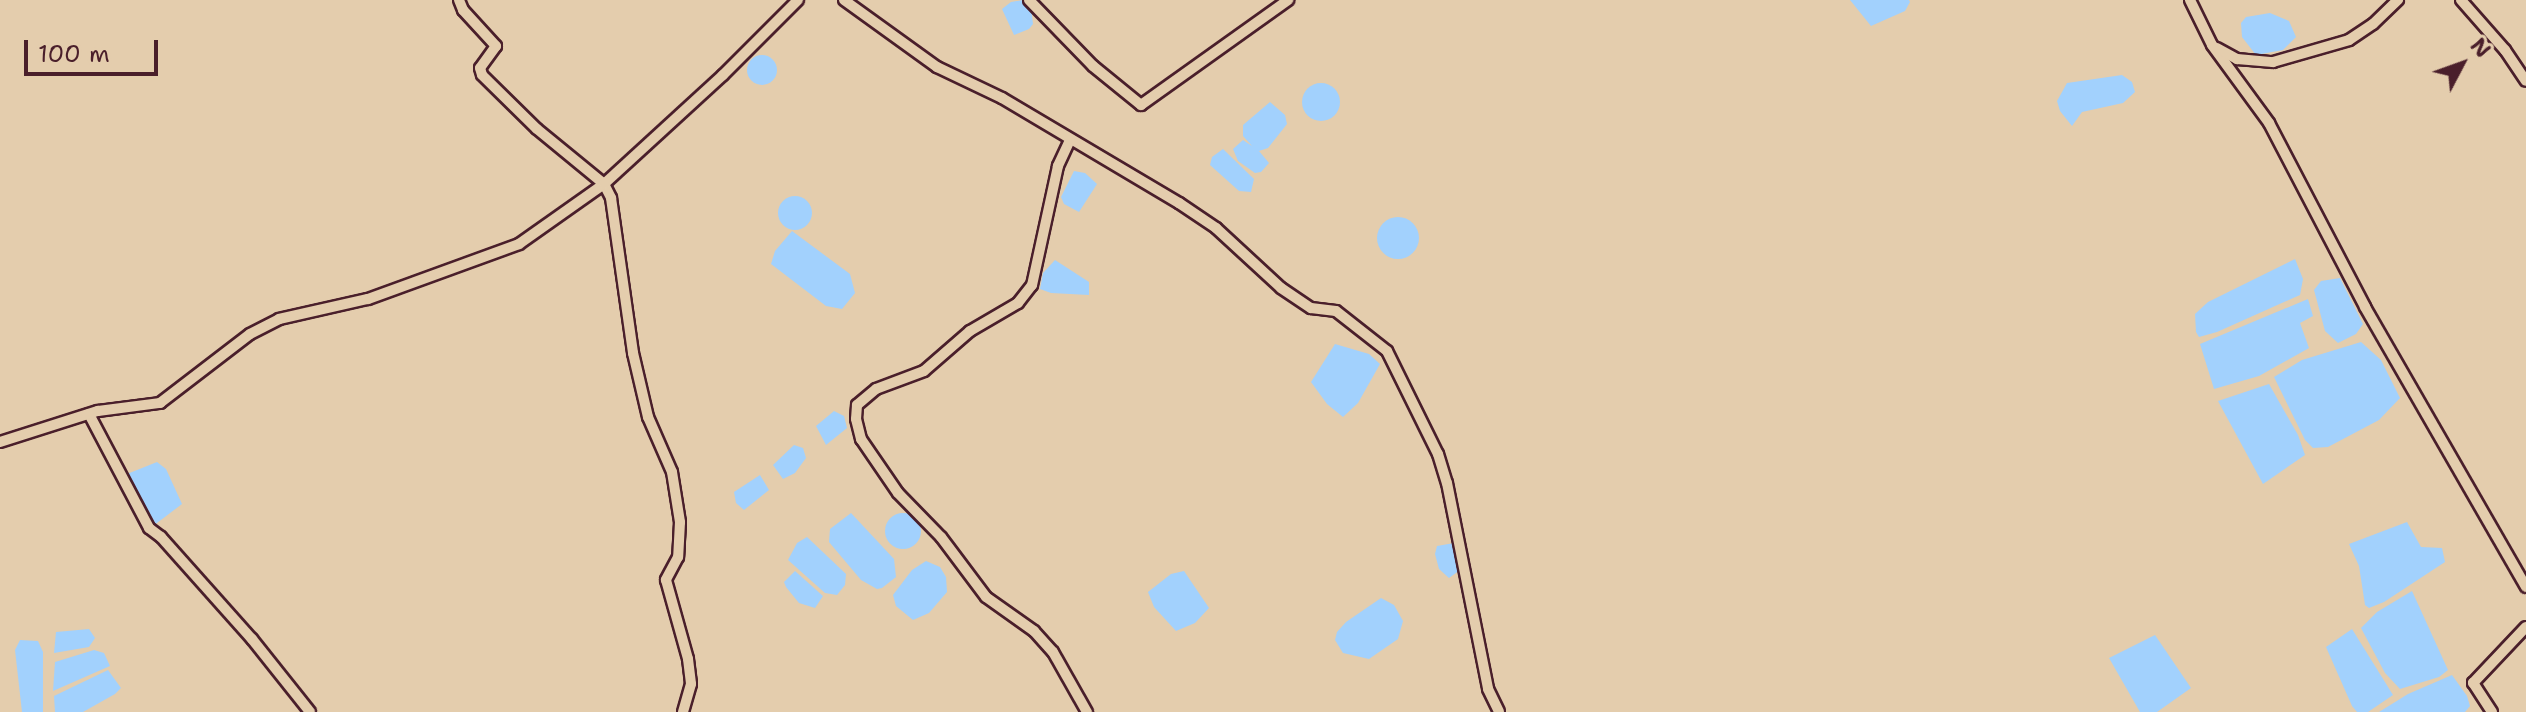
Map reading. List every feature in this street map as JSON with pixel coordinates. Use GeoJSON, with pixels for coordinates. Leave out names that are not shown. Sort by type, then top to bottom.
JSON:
{"type":"FeatureCollection","features":[{"type":"Feature","properties":{"kind":"street"},"geometry":{"type":"LineString","coordinates":[[459,0],[463,10],[496,46],[480,68],[482,75],[537,129],[604,184],[611,198],[633,353],[653,434],[672,472],[677,503],[678,557],[666,580],[688,659],[691,684],[683,712]]}},
{"type":"Feature","properties":{"kind":"street"},"geometry":{"type":"LineString","coordinates":[[0,442],[89,414],[160,403],[250,334],[279,319],[368,299],[519,244],[604,184],[723,75],[798,0]]}},
{"type":"Feature","properties":{"kind":"street"},"geometry":{"type":"LineString","coordinates":[[844,0],[937,67],[1002,98],[1179,203],[1216,228],[1281,288],[1311,308],[1336,311],[1387,351],[1438,454],[1447,483],[1488,689],[1499,712]]}},
{"type":"Feature","properties":{"kind":"street"},"geometry":{"type":"LineString","coordinates":[[1029,0],[1093,66],[1141,105],[1288,0]]}},
{"type":"Feature","properties":{"kind":"street"},"geometry":{"type":"LineString","coordinates":[[2190,0],[2212,45],[2269,123],[2365,307],[2526,587]]}},
{"type":"Feature","properties":{"kind":"street"},"geometry":{"type":"LineString","coordinates":[[2212,45],[2237,59],[2273,62],[2349,40],[2373,24],[2398,0]]}},
{"type":"Feature","properties":{"kind":"street"},"geometry":{"type":"LineString","coordinates":[[2461,0],[2505,50],[2526,81]]}},
{"type":"Feature","properties":{"kind":"street"},"geometry":{"type":"LineString","coordinates":[[1070,140],[1056,176],[1040,260],[1032,285],[1018,303],[970,331],[924,371],[876,389],[857,405],[856,419],[861,439],[898,493],[941,537],[986,597],[1034,631],[1053,652],[1087,712]]}},
{"type":"Feature","properties":{"kind":"street"},"geometry":{"type":"LineString","coordinates":[[89,414],[149,528],[161,537],[252,639],[310,712]]}},
{"type":"Feature","properties":{"kind":"street"},"geometry":{"type":"LineString","coordinates":[[2492,712],[2473,683],[2526,627]]}},
{"type":"Feature","properties":{"kind":"water"},"geometry":{"type":"Polygon","coordinates":[[[1023,0],[1031,8],[1033,24],[1014,35],[1002,9],[1011,2],[1023,0]]]}},
{"type":"Feature","properties":{"kind":"water"},"geometry":{"type":"Polygon","coordinates":[[[1850,0],[1910,2],[1905,11],[1871,26],[1850,0]]]}},
{"type":"Feature","properties":{"kind":"water"},"geometry":{"type":"Polygon","coordinates":[[[2270,13],[2289,21],[2296,37],[2283,50],[2256,55],[2242,37],[2241,23],[2246,17],[2270,13]]]}},
{"type":"Feature","properties":{"kind":"water"},"geometry":{"type":"Polygon","coordinates":[[[762,55],[773,59],[777,70],[773,81],[762,85],[751,81],[747,70],[751,59],[762,55]]]}},
{"type":"Feature","properties":{"kind":"water"},"geometry":{"type":"Polygon","coordinates":[[[2122,75],[2132,82],[2135,92],[2123,103],[2082,112],[2072,126],[2060,111],[2057,101],[2067,83],[2122,75]]]}},
{"type":"Feature","properties":{"kind":"water"},"geometry":{"type":"Polygon","coordinates":[[[1321,83],[1334,89],[1340,102],[1334,115],[1321,121],[1308,115],[1302,102],[1308,89],[1321,83]]]}},
{"type":"Feature","properties":{"kind":"water"},"geometry":{"type":"Polygon","coordinates":[[[1270,102],[1285,115],[1287,124],[1268,148],[1259,151],[1269,163],[1261,172],[1255,173],[1238,161],[1233,149],[1243,140],[1252,146],[1243,136],[1243,125],[1270,102]]]}},
{"type":"Feature","properties":{"kind":"water"},"geometry":{"type":"Polygon","coordinates":[[[1223,149],[1254,179],[1251,192],[1239,191],[1210,165],[1212,157],[1223,149]]]}},
{"type":"Feature","properties":{"kind":"water"},"geometry":{"type":"Polygon","coordinates":[[[1074,171],[1085,173],[1097,184],[1079,212],[1064,204],[1061,197],[1074,171]]]}},
{"type":"Feature","properties":{"kind":"water"},"geometry":{"type":"Polygon","coordinates":[[[795,196],[807,201],[812,213],[807,225],[795,230],[783,225],[778,213],[783,201],[795,196]]]}},
{"type":"Feature","properties":{"kind":"water"},"geometry":{"type":"Polygon","coordinates":[[[1398,217],[1413,223],[1419,238],[1413,253],[1398,259],[1383,253],[1377,238],[1383,223],[1398,217]]]}},
{"type":"Feature","properties":{"kind":"water"},"geometry":{"type":"Polygon","coordinates":[[[792,231],[850,274],[855,293],[842,309],[826,306],[771,264],[775,251],[792,231]]]}},
{"type":"Feature","properties":{"kind":"water"},"geometry":{"type":"Polygon","coordinates":[[[2295,259],[2303,279],[2300,295],[2199,337],[2195,314],[2208,302],[2295,259]]]}},
{"type":"Feature","properties":{"kind":"water"},"geometry":{"type":"Polygon","coordinates":[[[1055,260],[1089,282],[1089,295],[1051,293],[1040,289],[1043,273],[1055,260]]]}},
{"type":"Feature","properties":{"kind":"water"},"geometry":{"type":"Polygon","coordinates":[[[2340,278],[2363,324],[2356,334],[2338,343],[2325,331],[2314,290],[2321,281],[2340,278]]]}},
{"type":"Feature","properties":{"kind":"water"},"geometry":{"type":"Polygon","coordinates":[[[2308,299],[2313,316],[2300,323],[2309,348],[2259,376],[2214,389],[2200,344],[2308,299]]]}},
{"type":"Feature","properties":{"kind":"water"},"geometry":{"type":"Polygon","coordinates":[[[2361,342],[2381,360],[2400,398],[2379,420],[2328,447],[2313,448],[2305,440],[2274,377],[2302,360],[2361,342]]]}},
{"type":"Feature","properties":{"kind":"water"},"geometry":{"type":"Polygon","coordinates":[[[1335,344],[1369,354],[1380,364],[1358,403],[1343,417],[1327,404],[1311,382],[1335,344]]]}},
{"type":"Feature","properties":{"kind":"water"},"geometry":{"type":"Polygon","coordinates":[[[2269,384],[2298,435],[2305,455],[2263,484],[2218,401],[2269,384]]]}},
{"type":"Feature","properties":{"kind":"water"},"geometry":{"type":"Polygon","coordinates":[[[834,411],[844,416],[847,428],[826,445],[816,426],[834,411]]]}},
{"type":"Feature","properties":{"kind":"water"},"geometry":{"type":"Polygon","coordinates":[[[794,445],[803,448],[806,458],[795,473],[783,479],[773,465],[794,445]]]}},
{"type":"Feature","properties":{"kind":"water"},"geometry":{"type":"Polygon","coordinates":[[[157,462],[166,469],[182,504],[153,526],[127,474],[157,462]]]}},
{"type":"Feature","properties":{"kind":"water"},"geometry":{"type":"Polygon","coordinates":[[[760,475],[769,490],[744,510],[736,503],[734,492],[760,475]]]}},
{"type":"Feature","properties":{"kind":"water"},"geometry":{"type":"Polygon","coordinates":[[[851,513],[894,559],[896,577],[882,588],[877,589],[861,580],[829,542],[830,529],[851,513]]]}},
{"type":"Feature","properties":{"kind":"water"},"geometry":{"type":"Polygon","coordinates":[[[903,513],[916,518],[921,531],[916,544],[903,549],[890,544],[885,531],[890,518],[903,513]]]}},
{"type":"Feature","properties":{"kind":"water"},"geometry":{"type":"Polygon","coordinates":[[[2407,522],[2421,547],[2442,548],[2445,562],[2384,602],[2369,608],[2365,605],[2359,566],[2349,544],[2407,522]]]}},
{"type":"Feature","properties":{"kind":"water"},"geometry":{"type":"Polygon","coordinates":[[[807,537],[846,574],[845,585],[837,595],[825,593],[788,560],[797,543],[807,537]]]}},
{"type":"Feature","properties":{"kind":"water"},"geometry":{"type":"Polygon","coordinates":[[[1454,543],[1460,570],[1449,578],[1439,569],[1435,554],[1437,546],[1454,543]]]}},
{"type":"Feature","properties":{"kind":"water"},"geometry":{"type":"Polygon","coordinates":[[[926,561],[940,567],[946,577],[947,592],[929,613],[913,620],[896,606],[893,595],[912,570],[926,561]]]}},
{"type":"Feature","properties":{"kind":"water"},"geometry":{"type":"Polygon","coordinates":[[[795,571],[823,596],[815,608],[799,603],[786,587],[784,582],[795,571]]]}},
{"type":"Feature","properties":{"kind":"water"},"geometry":{"type":"Polygon","coordinates":[[[1184,571],[1209,608],[1195,623],[1176,631],[1154,607],[1148,592],[1171,574],[1184,571]]]}},
{"type":"Feature","properties":{"kind":"water"},"geometry":{"type":"Polygon","coordinates":[[[2412,591],[2448,670],[2439,677],[2400,689],[2385,673],[2361,628],[2377,612],[2412,591]]]}},
{"type":"Feature","properties":{"kind":"water"},"geometry":{"type":"Polygon","coordinates":[[[1381,598],[1394,605],[1403,621],[1398,639],[1369,659],[1343,653],[1335,640],[1337,632],[1346,622],[1381,598]]]}},
{"type":"Feature","properties":{"kind":"water"},"geometry":{"type":"Polygon","coordinates":[[[89,629],[95,638],[89,647],[54,653],[56,632],[89,629]]]}},
{"type":"Feature","properties":{"kind":"water"},"geometry":{"type":"Polygon","coordinates":[[[2352,629],[2393,695],[2368,712],[2357,712],[2352,706],[2326,647],[2352,629]]]}},
{"type":"Feature","properties":{"kind":"water"},"geometry":{"type":"Polygon","coordinates":[[[2155,635],[2191,688],[2157,712],[2140,712],[2109,658],[2155,635]]]}},
{"type":"Feature","properties":{"kind":"water"},"geometry":{"type":"Polygon","coordinates":[[[20,640],[38,641],[43,652],[43,712],[22,712],[15,650],[20,640]]]}},
{"type":"Feature","properties":{"kind":"water"},"geometry":{"type":"Polygon","coordinates":[[[94,650],[104,653],[110,666],[53,691],[55,662],[94,650]]]}},
{"type":"Feature","properties":{"kind":"water"},"geometry":{"type":"Polygon","coordinates":[[[108,670],[121,688],[115,694],[83,712],[55,712],[54,696],[108,670]]]}},
{"type":"Feature","properties":{"kind":"water"},"geometry":{"type":"Polygon","coordinates":[[[2452,675],[2467,696],[2470,706],[2465,712],[2379,712],[2408,694],[2452,675]]]}}]}
